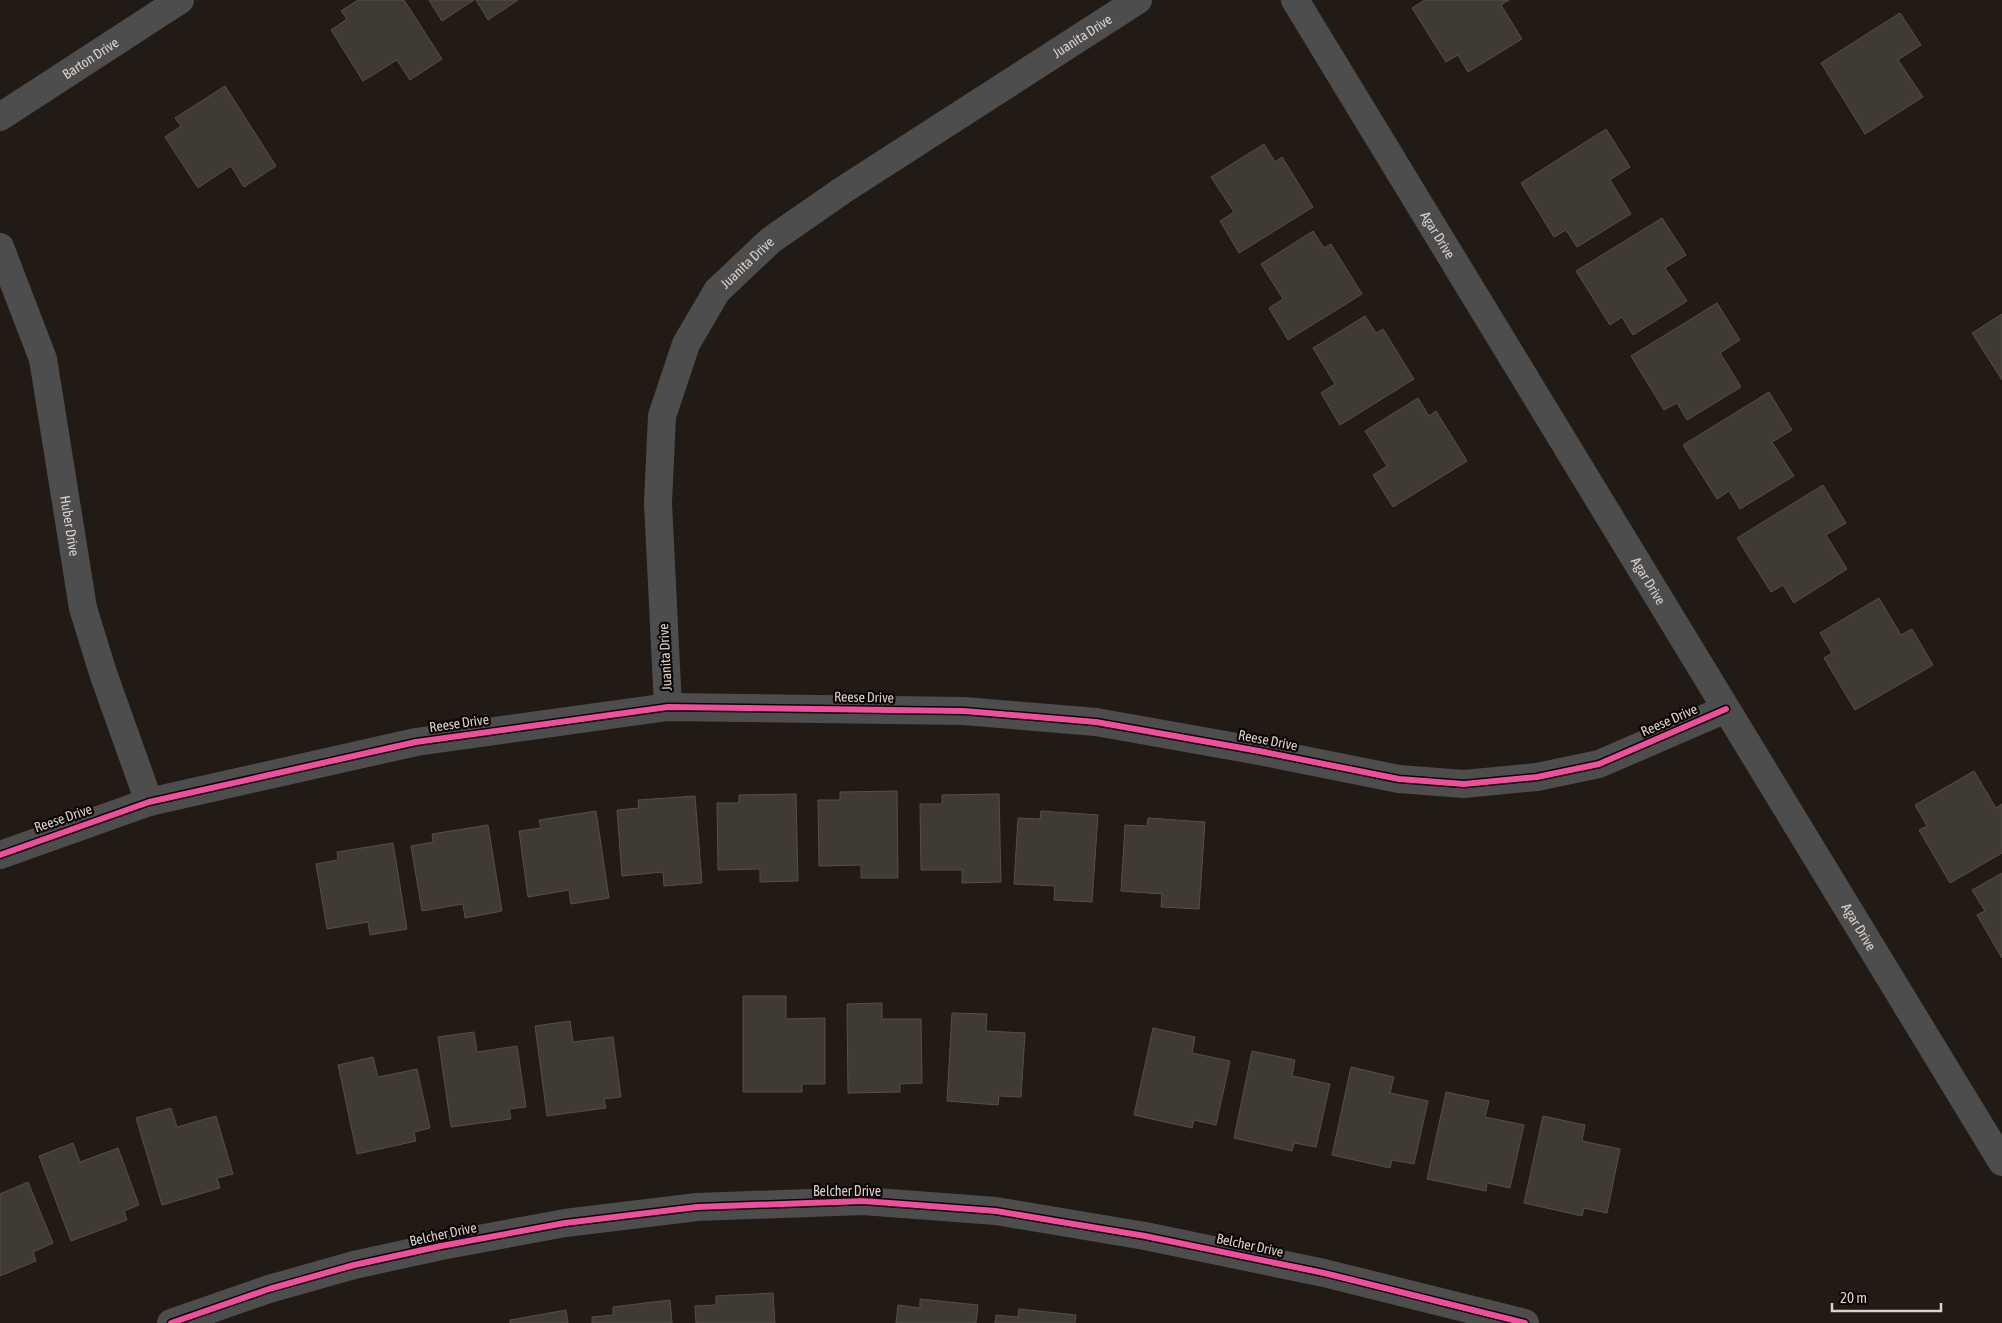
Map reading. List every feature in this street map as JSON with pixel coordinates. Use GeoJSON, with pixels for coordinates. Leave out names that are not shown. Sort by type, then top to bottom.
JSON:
{"type":"FeatureCollection","features":[{"type":"Feature","properties":{"kind":"street","name":"Barton Drive"},"geometry":{"type":"LineString","coordinates":[[0,117],[180,0]]}},
{"type":"Feature","properties":{"kind":"street","name":"Juanita Drive"},"geometry":{"type":"LineString","coordinates":[[668,708],[658,503],[662,416],[686,344],[716,291],[771,240],[835,195],[1138,0]]}},
{"type":"Feature","properties":{"kind":"street","name":"Agar Drive"},"geometry":{"type":"LineString","coordinates":[[1295,0],[2002,1162]]}},
{"type":"Feature","properties":{"kind":"street","name":"Huber Drive"},"geometry":{"type":"LineString","coordinates":[[0,247],[21,297],[43,359],[62,467],[72,548],[83,608],[103,674],[149,802]]}},
{"type":"Feature","properties":{"kind":"street","name":"Reese Drive"},"geometry":{"type":"LineString","coordinates":[[0,855],[149,802],[416,742],[668,708],[964,711],[1096,722],[1259,751],[1399,779],[1464,784],[1537,777],[1600,764],[1726,709]]}},
{"type":"Feature","properties":{"kind":"street","name":"Belcher Drive"},"geometry":{"type":"LineString","coordinates":[[171,1323],[269,1289],[354,1266],[441,1246],[565,1223],[697,1207],[863,1201],[996,1211],[1145,1236],[1324,1272],[1525,1323]]}},
{"type":"Feature","properties":{"kind":"building"},"geometry":{"type":"Polygon","coordinates":[[[358,0],[404,0],[442,59],[410,80],[397,60],[363,81],[331,30],[347,19],[341,11],[358,0]]]}},
{"type":"Feature","properties":{"kind":"building"},"geometry":{"type":"Polygon","coordinates":[[[429,0],[474,0],[442,21],[429,0]]]}},
{"type":"Feature","properties":{"kind":"building"},"geometry":{"type":"Polygon","coordinates":[[[476,0],[518,0],[488,20],[476,0]]]}},
{"type":"Feature","properties":{"kind":"building"},"geometry":{"type":"Polygon","coordinates":[[[1425,0],[1509,0],[1501,5],[1522,39],[1468,72],[1458,55],[1446,62],[1412,8],[1425,0]]]}},
{"type":"Feature","properties":{"kind":"building"},"geometry":{"type":"Polygon","coordinates":[[[1900,13],[1921,45],[1898,60],[1923,97],[1865,134],[1821,63],[1900,13]]]}},
{"type":"Feature","properties":{"kind":"building"},"geometry":{"type":"Polygon","coordinates":[[[225,86],[276,166],[244,187],[231,166],[198,188],[165,137],[181,126],[175,118],[225,86]]]}},
{"type":"Feature","properties":{"kind":"building"},"geometry":{"type":"Polygon","coordinates":[[[1606,129],[1630,167],[1610,180],[1631,214],[1577,247],[1566,230],[1554,237],[1521,183],[1606,129]]]}},
{"type":"Feature","properties":{"kind":"building"},"geometry":{"type":"Polygon","coordinates":[[[1264,144],[1275,162],[1282,157],[1313,207],[1239,253],[1220,221],[1234,212],[1211,177],[1264,144]]]}},
{"type":"Feature","properties":{"kind":"building"},"geometry":{"type":"Polygon","coordinates":[[[1662,218],[1686,255],[1665,268],[1687,301],[1633,335],[1622,317],[1610,325],[1576,271],[1662,218]]]}},
{"type":"Feature","properties":{"kind":"building"},"geometry":{"type":"Polygon","coordinates":[[[1313,231],[1324,248],[1331,244],[1362,294],[1288,340],[1269,308],[1283,299],[1261,264],[1313,231]]]}},
{"type":"Feature","properties":{"kind":"building"},"geometry":{"type":"Polygon","coordinates":[[[1717,303],[1740,340],[1720,353],[1741,387],[1687,420],[1677,403],[1664,410],[1631,356],[1717,303]]]}},
{"type":"Feature","properties":{"kind":"building"},"geometry":{"type":"Polygon","coordinates":[[[2002,314],[2002,380],[1972,333],[2002,314]]]}},
{"type":"Feature","properties":{"kind":"building"},"geometry":{"type":"Polygon","coordinates":[[[1365,316],[1376,333],[1383,329],[1414,379],[1340,425],[1321,393],[1335,384],[1313,348],[1365,316]]]}},
{"type":"Feature","properties":{"kind":"building"},"geometry":{"type":"Polygon","coordinates":[[[1769,392],[1792,430],[1772,442],[1794,476],[1740,509],[1729,491],[1717,499],[1683,445],[1769,392]]]}},
{"type":"Feature","properties":{"kind":"building"},"geometry":{"type":"Polygon","coordinates":[[[1418,398],[1429,416],[1436,411],[1467,461],[1393,507],[1373,475],[1387,466],[1365,431],[1418,398]]]}},
{"type":"Feature","properties":{"kind":"building"},"geometry":{"type":"Polygon","coordinates":[[[1823,485],[1846,523],[1826,535],[1847,569],[1794,603],[1783,585],[1771,592],[1737,538],[1823,485]]]}},
{"type":"Feature","properties":{"kind":"building"},"geometry":{"type":"Polygon","coordinates":[[[1879,598],[1901,635],[1912,629],[1933,665],[1855,710],[1824,658],[1832,653],[1820,633],[1879,598]]]}},
{"type":"Feature","properties":{"kind":"building"},"geometry":{"type":"Polygon","coordinates":[[[1974,771],[1996,808],[2002,804],[2002,853],[1950,883],[1919,830],[1927,826],[1915,805],[1974,771]]]}},
{"type":"Feature","properties":{"kind":"building"},"geometry":{"type":"Polygon","coordinates":[[[897,791],[898,878],[861,878],[861,865],[819,866],[818,800],[840,800],[840,792],[897,791]]]}},
{"type":"Feature","properties":{"kind":"building"},"geometry":{"type":"Polygon","coordinates":[[[796,794],[798,881],[760,882],[760,869],[718,870],[717,803],[739,803],[739,795],[796,794]]]}},
{"type":"Feature","properties":{"kind":"building"},"geometry":{"type":"Polygon","coordinates":[[[999,794],[1001,882],[962,883],[962,870],[921,870],[920,804],[942,804],[942,795],[999,794]]]}},
{"type":"Feature","properties":{"kind":"building"},"geometry":{"type":"Polygon","coordinates":[[[695,796],[702,883],[664,886],[663,872],[622,876],[617,810],[639,808],[638,800],[695,796]]]}},
{"type":"Feature","properties":{"kind":"building"},"geometry":{"type":"Polygon","coordinates":[[[596,811],[609,898],[571,904],[569,890],[528,897],[519,831],[541,828],[539,820],[596,811]]]}},
{"type":"Feature","properties":{"kind":"building"},"geometry":{"type":"Polygon","coordinates":[[[1041,811],[1098,815],[1092,902],[1054,900],[1055,886],[1014,884],[1018,818],[1040,819],[1041,811]]]}},
{"type":"Feature","properties":{"kind":"building"},"geometry":{"type":"Polygon","coordinates":[[[1148,818],[1205,822],[1199,909],[1161,907],[1162,894],[1121,891],[1125,825],[1147,826],[1148,818]]]}},
{"type":"Feature","properties":{"kind":"building"},"geometry":{"type":"Polygon","coordinates":[[[488,825],[502,911],[465,918],[463,904],[422,911],[411,846],[433,842],[432,834],[488,825]]]}},
{"type":"Feature","properties":{"kind":"building"},"geometry":{"type":"Polygon","coordinates":[[[393,843],[407,929],[370,935],[368,922],[327,929],[316,864],[338,860],[337,852],[393,843]]]}},
{"type":"Feature","properties":{"kind":"building"},"geometry":{"type":"Polygon","coordinates":[[[2002,873],[2002,958],[1977,915],[1985,911],[1972,890],[2002,873]]]}},
{"type":"Feature","properties":{"kind":"building"},"geometry":{"type":"Polygon","coordinates":[[[743,996],[786,996],[786,1019],[825,1018],[825,1084],[802,1084],[802,1092],[743,1092],[743,996]]]}},
{"type":"Feature","properties":{"kind":"building"},"geometry":{"type":"Polygon","coordinates":[[[882,1003],[882,1019],[921,1019],[922,1083],[900,1084],[900,1092],[848,1093],[847,1004],[882,1003]]]}},
{"type":"Feature","properties":{"kind":"building"},"geometry":{"type":"Polygon","coordinates":[[[952,1013],[987,1014],[986,1031],[1025,1033],[1021,1097],[999,1096],[998,1105],[947,1101],[952,1013]]]}},
{"type":"Feature","properties":{"kind":"building"},"geometry":{"type":"Polygon","coordinates":[[[570,1021],[573,1042],[613,1037],[621,1097],[604,1099],[606,1108],[547,1116],[535,1026],[570,1021]]]}},
{"type":"Feature","properties":{"kind":"building"},"geometry":{"type":"Polygon","coordinates":[[[1153,1028],[1195,1037],[1192,1053],[1230,1061],[1216,1125],[1194,1120],[1192,1128],[1134,1115],[1153,1028]]]}},
{"type":"Feature","properties":{"kind":"building"},"geometry":{"type":"Polygon","coordinates":[[[474,1032],[477,1052],[517,1046],[526,1107],[509,1109],[511,1119],[451,1127],[438,1037],[474,1032]]]}},
{"type":"Feature","properties":{"kind":"building"},"geometry":{"type":"Polygon","coordinates":[[[1252,1051],[1295,1060],[1292,1076],[1330,1084],[1316,1147],[1294,1143],[1292,1151],[1234,1138],[1252,1051]]]}},
{"type":"Feature","properties":{"kind":"building"},"geometry":{"type":"Polygon","coordinates":[[[373,1057],[378,1077],[417,1069],[430,1128],[414,1132],[416,1141],[357,1154],[338,1065],[373,1057]]]}},
{"type":"Feature","properties":{"kind":"building"},"geometry":{"type":"Polygon","coordinates":[[[1351,1067],[1394,1077],[1390,1093],[1428,1101],[1414,1164],[1392,1160],[1390,1168],[1332,1155],[1351,1067]]]}},
{"type":"Feature","properties":{"kind":"building"},"geometry":{"type":"Polygon","coordinates":[[[1446,1092],[1489,1101],[1485,1117],[1524,1125],[1510,1188],[1487,1183],[1486,1191],[1427,1179],[1446,1092]]]}},
{"type":"Feature","properties":{"kind":"building"},"geometry":{"type":"Polygon","coordinates":[[[171,1108],[177,1127],[216,1116],[233,1174],[217,1178],[220,1188],[162,1205],[136,1118],[171,1108]]]}},
{"type":"Feature","properties":{"kind":"building"},"geometry":{"type":"Polygon","coordinates":[[[1543,1116],[1585,1125],[1582,1141],[1620,1149],[1607,1213],[1584,1208],[1582,1216],[1524,1203],[1543,1116]]]}},
{"type":"Feature","properties":{"kind":"building"},"geometry":{"type":"Polygon","coordinates":[[[73,1143],[80,1162],[118,1148],[139,1205],[124,1211],[127,1220],[71,1241],[39,1156],[73,1143]]]}},
{"type":"Feature","properties":{"kind":"building"},"geometry":{"type":"Polygon","coordinates":[[[28,1182],[53,1243],[33,1252],[36,1261],[0,1276],[0,1194],[28,1182]]]}},
{"type":"Feature","properties":{"kind":"building"},"geometry":{"type":"Polygon","coordinates":[[[773,1293],[775,1323],[696,1323],[695,1306],[716,1305],[716,1296],[773,1293]]]}},
{"type":"Feature","properties":{"kind":"building"},"geometry":{"type":"Polygon","coordinates":[[[920,1299],[978,1305],[976,1323],[896,1323],[898,1305],[920,1308],[920,1299]]]}},
{"type":"Feature","properties":{"kind":"building"},"geometry":{"type":"Polygon","coordinates":[[[670,1300],[672,1323],[592,1323],[592,1317],[613,1315],[613,1307],[670,1300]]]}},
{"type":"Feature","properties":{"kind":"building"},"geometry":{"type":"Polygon","coordinates":[[[1019,1309],[1076,1315],[1075,1323],[995,1323],[996,1315],[1018,1317],[1019,1309]]]}},
{"type":"Feature","properties":{"kind":"building"},"geometry":{"type":"Polygon","coordinates":[[[566,1310],[568,1323],[510,1323],[510,1320],[566,1310]]]}},
{"type":"Feature","properties":{"kind":"cycle path"},"geometry":{"type":"LineString","coordinates":[[0,855],[149,802],[416,742],[668,707],[964,711],[1096,722],[1259,751],[1399,779],[1464,784],[1537,777],[1599,764],[1726,709]]}},
{"type":"Feature","properties":{"kind":"cycle path"},"geometry":{"type":"LineString","coordinates":[[171,1323],[269,1289],[354,1265],[441,1246],[565,1223],[697,1207],[863,1201],[996,1211],[1145,1236],[1324,1273],[1525,1323]]}}]}
